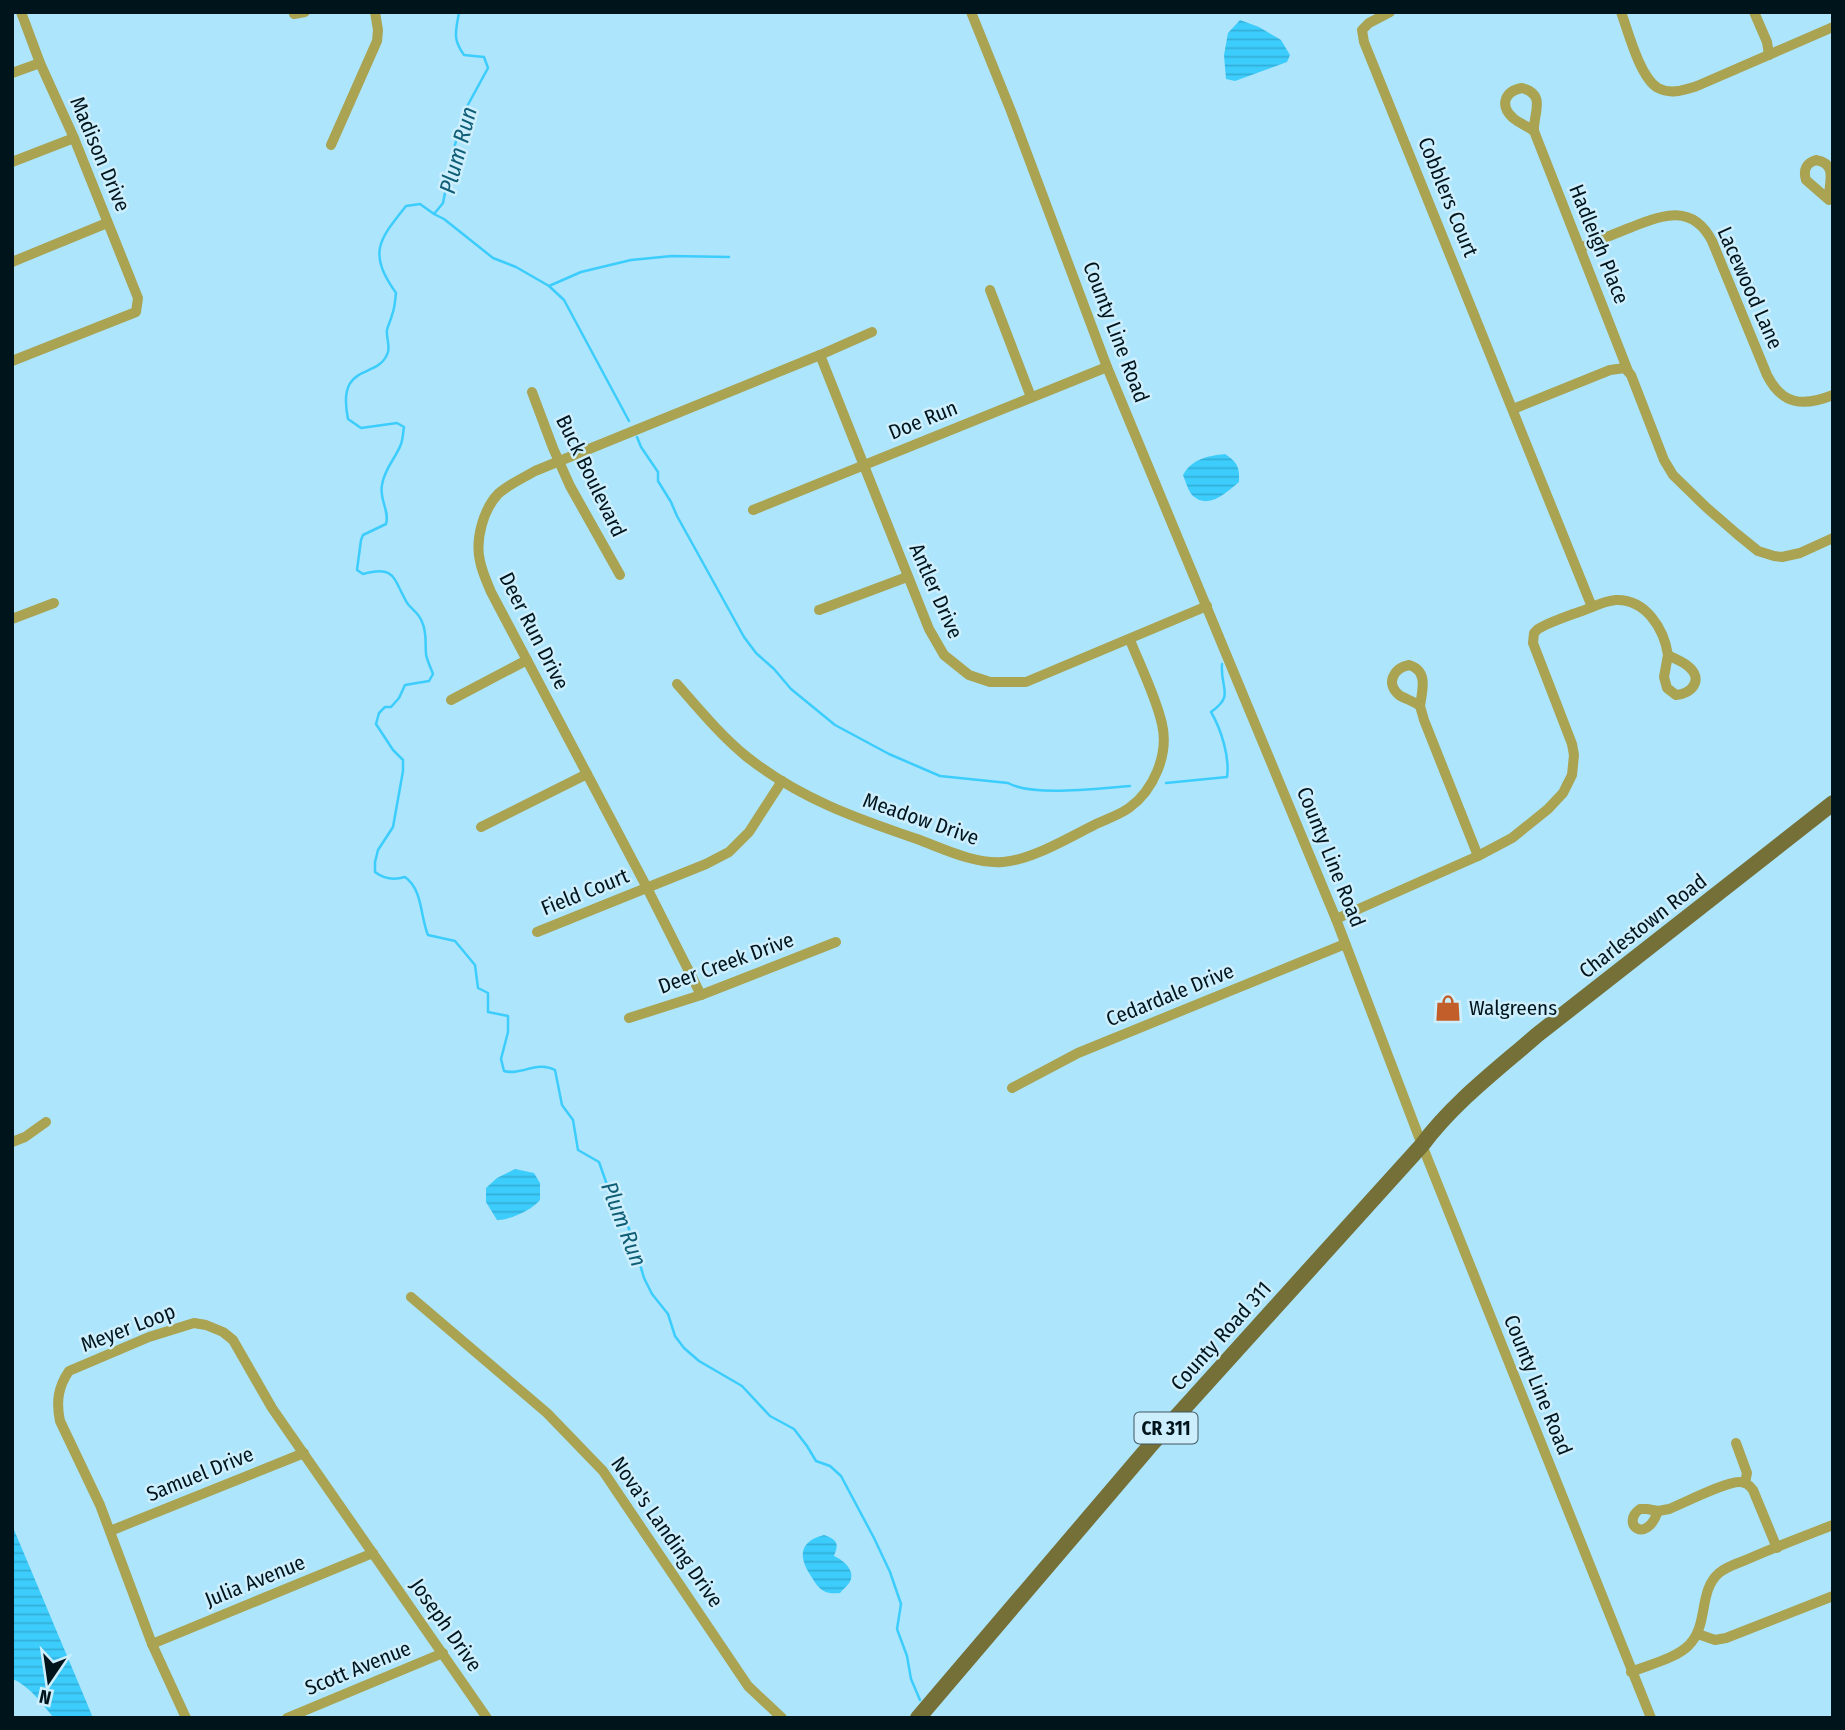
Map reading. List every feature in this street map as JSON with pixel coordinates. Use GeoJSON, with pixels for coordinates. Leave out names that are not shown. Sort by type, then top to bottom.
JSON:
{"type":"FeatureCollection","features":[{"type":"Feature","properties":{"kind":"main road","name":"Charlestown Road"},"geometry":{"type":"LineString","coordinates":[[1422,1144],[1438,1124],[1501,1066],[1833,803]]}},
{"type":"Feature","properties":{"kind":"main road","name":"County Road 311"},"geometry":{"type":"LineString","coordinates":[[918,1718],[1149,1447],[1422,1144]]}},
{"type":"Feature","properties":{"kind":"street","name":"Madison Drive"},"geometry":{"type":"LineString","coordinates":[[12,361],[136,312],[138,298],[20,12]]}},
{"type":"Feature","properties":{"kind":"street"},"geometry":{"type":"LineString","coordinates":[[294,14],[306,12]]}},
{"type":"Feature","properties":{"kind":"street"},"geometry":{"type":"LineString","coordinates":[[331,145],[377,41],[375,12]]}},
{"type":"Feature","properties":{"kind":"street","name":"County Line Road"},"geometry":{"type":"LineString","coordinates":[[971,12],[1107,367],[1336,919],[1422,1144],[1651,1718]]}},
{"type":"Feature","properties":{"kind":"street","name":"Cobblers Court"},"geometry":{"type":"LineString","coordinates":[[1390,12],[1364,26],[1362,36],[1513,409]]}},
{"type":"Feature","properties":{"kind":"street"},"geometry":{"type":"LineString","coordinates":[[1621,12],[1647,76],[1658,88],[1665,91],[1681,92],[1697,86],[1833,27]]}},
{"type":"Feature","properties":{"kind":"street"},"geometry":{"type":"LineString","coordinates":[[1754,12],[1769,55]]}},
{"type":"Feature","properties":{"kind":"street"},"geometry":{"type":"LineString","coordinates":[[12,73],[40,63]]}},
{"type":"Feature","properties":{"kind":"street","name":"Hadleigh Place"},"geometry":{"type":"LineString","coordinates":[[1534,131],[1628,371],[1664,460],[1673,475],[1758,551],[1782,557],[1800,553],[1833,538]]}},
{"type":"Feature","properties":{"kind":"street"},"geometry":{"type":"LineString","coordinates":[[12,162],[74,138]]}},
{"type":"Feature","properties":{"kind":"street","name":"Lacewood Lane"},"geometry":{"type":"LineString","coordinates":[[1580,248],[1666,215],[1683,215],[1697,222],[1712,241],[1767,375],[1777,391],[1784,397],[1801,403],[1833,395]]}},
{"type":"Feature","properties":{"kind":"street"},"geometry":{"type":"LineString","coordinates":[[12,261],[107,223]]}},
{"type":"Feature","properties":{"kind":"street"},"geometry":{"type":"LineString","coordinates":[[990,290],[1031,397]]}},
{"type":"Feature","properties":{"kind":"street","name":"Deer Run Drive"},"geometry":{"type":"LineString","coordinates":[[701,995],[491,592],[479,559],[479,540],[492,500],[519,480],[558,460],[873,332]]}},
{"type":"Feature","properties":{"kind":"street","name":"Antler Drive"},"geometry":{"type":"LineString","coordinates":[[820,355],[929,629],[944,655],[969,675],[1003,684],[1026,682],[1207,606]]}},
{"type":"Feature","properties":{"kind":"street","name":"Doe Run"},"geometry":{"type":"LineString","coordinates":[[753,510],[1107,367]]}},
{"type":"Feature","properties":{"kind":"street"},"geometry":{"type":"LineString","coordinates":[[1592,607],[1513,409],[1610,370],[1625,368],[1628,371]]}},
{"type":"Feature","properties":{"kind":"street","name":"Buck Boulevard"},"geometry":{"type":"LineString","coordinates":[[532,392],[570,485],[620,575]]}},
{"type":"Feature","properties":{"kind":"street"},"geometry":{"type":"LineString","coordinates":[[819,610],[907,577]]}},
{"type":"Feature","properties":{"kind":"street"},"geometry":{"type":"LineString","coordinates":[[1336,919],[1478,856],[1512,838],[1556,802],[1568,784],[1574,765],[1572,744],[1532,638],[1534,633],[1543,626],[1616,600],[1633,603],[1652,618],[1660,631],[1668,655]]}},
{"type":"Feature","properties":{"kind":"street"},"geometry":{"type":"LineString","coordinates":[[12,619],[54,603]]}},
{"type":"Feature","properties":{"kind":"street","name":"Meadow Drive"},"geometry":{"type":"LineString","coordinates":[[677,684],[745,755],[809,797],[846,814],[960,855],[988,862],[1001,862],[1021,859],[1129,808],[1140,799],[1154,779],[1162,751],[1163,725],[1130,640]]}},
{"type":"Feature","properties":{"kind":"street"},"geometry":{"type":"LineString","coordinates":[[451,700],[527,660]]}},
{"type":"Feature","properties":{"kind":"street"},"geometry":{"type":"LineString","coordinates":[[1420,706],[1478,856]]}},
{"type":"Feature","properties":{"kind":"street"},"geometry":{"type":"LineString","coordinates":[[481,827],[587,774]]}},
{"type":"Feature","properties":{"kind":"street","name":"Field Court"},"geometry":{"type":"LineString","coordinates":[[537,932],[706,864],[729,852],[749,832],[782,781]]}},
{"type":"Feature","properties":{"kind":"street","name":"Deer Creek Drive"},"geometry":{"type":"LineString","coordinates":[[628,1018],[701,995],[836,942]]}},
{"type":"Feature","properties":{"kind":"street","name":"Cedardale Drive"},"geometry":{"type":"LineString","coordinates":[[1012,1088],[1077,1053],[1345,944]]}},
{"type":"Feature","properties":{"kind":"street"},"geometry":{"type":"LineString","coordinates":[[12,1142],[25,1137],[47,1122]]}},
{"type":"Feature","properties":{"kind":"street","name":"Nova's Landing Drive"},"geometry":{"type":"LineString","coordinates":[[411,1297],[547,1413],[603,1471],[748,1686],[782,1718]]}},
{"type":"Feature","properties":{"kind":"street","name":"Meyer Loop"},"geometry":{"type":"LineString","coordinates":[[186,1718],[152,1644],[100,1505],[60,1421],[59,1394],[69,1371],[149,1337],[194,1323],[223,1332],[233,1340],[272,1408],[373,1553]]}},
{"type":"Feature","properties":{"kind":"street"},"geometry":{"type":"LineString","coordinates":[[1736,1443],[1748,1473],[1745,1483]]}},
{"type":"Feature","properties":{"kind":"street","name":"Samuel Drive"},"geometry":{"type":"LineString","coordinates":[[110,1531],[304,1453]]}},
{"type":"Feature","properties":{"kind":"street"},"geometry":{"type":"LineString","coordinates":[[1658,1511],[1731,1483],[1745,1483],[1750,1485],[1756,1497],[1777,1548]]}},
{"type":"Feature","properties":{"kind":"street"},"geometry":{"type":"LineString","coordinates":[[1631,1672],[1680,1652],[1691,1643],[1702,1622],[1709,1587],[1719,1573],[1833,1525]]}},
{"type":"Feature","properties":{"kind":"street","name":"Julia Avenue"},"geometry":{"type":"LineString","coordinates":[[152,1644],[373,1553]]}},
{"type":"Feature","properties":{"kind":"street","name":"Joseph Drive"},"geometry":{"type":"LineString","coordinates":[[373,1553],[487,1718]]}},
{"type":"Feature","properties":{"kind":"street"},"geometry":{"type":"LineString","coordinates":[[1698,1634],[1715,1640],[1726,1638],[1833,1596]]}},
{"type":"Feature","properties":{"kind":"street","name":"Scott Avenue"},"geometry":{"type":"LineString","coordinates":[[287,1718],[443,1653]]}},
{"type":"Feature","properties":{"kind":"water"},"geometry":{"type":"Polygon","coordinates":[[[1240,20],[1281,40],[1290,55],[1287,62],[1235,81],[1226,79],[1224,55],[1228,33],[1240,20]]]}},
{"type":"Feature","properties":{"kind":"water"},"geometry":{"type":"Polygon","coordinates":[[[1225,454],[1237,465],[1239,482],[1218,498],[1199,500],[1188,489],[1183,475],[1191,465],[1201,459],[1225,454]]]}},
{"type":"Feature","properties":{"kind":"water"},"geometry":{"type":"Polygon","coordinates":[[[515,1169],[534,1173],[540,1183],[540,1200],[520,1214],[497,1220],[486,1202],[486,1188],[497,1178],[515,1169]]]}},
{"type":"Feature","properties":{"kind":"water"},"geometry":{"type":"Polygon","coordinates":[[[12,1525],[93,1718],[54,1718],[30,1690],[12,1679],[12,1525]]]}},
{"type":"Feature","properties":{"kind":"water"},"geometry":{"type":"Polygon","coordinates":[[[824,1535],[835,1541],[837,1548],[834,1556],[851,1571],[850,1581],[840,1593],[828,1593],[821,1589],[803,1560],[806,1545],[824,1535]]]}},
{"type":"Feature","properties":{"kind":"waterway","name":"Plum Run"},"geometry":{"type":"LineString","coordinates":[[459,12],[456,35],[460,49],[464,55],[484,57],[488,68],[464,112],[443,203],[434,214],[420,204],[406,206],[383,238],[379,257],[387,279],[396,293],[387,330],[388,352],[383,361],[353,380],[346,400],[348,419],[361,428],[397,423],[404,427],[401,444],[382,485],[386,524],[363,535],[357,570],[363,574],[381,571],[395,580],[424,626],[427,657],[433,674],[429,681],[405,685],[391,707],[385,707],[379,713],[376,724],[403,760],[403,771],[393,827],[378,850],[375,872],[390,878],[405,877],[411,882],[418,896],[428,935],[455,941],[475,965],[478,988],[488,993],[488,1012],[508,1016],[508,1032],[501,1059],[504,1071],[517,1072],[535,1067],[555,1070],[562,1105],[573,1120],[578,1150],[599,1162],[631,1234],[644,1278],[652,1294],[668,1314],[675,1336],[684,1348],[699,1361],[742,1386],[770,1416],[794,1429],[816,1461],[830,1466],[841,1476],[890,1572],[901,1604],[897,1629],[920,1700]]}},
{"type":"Feature","properties":{"kind":"waterway"},"geometry":{"type":"LineString","coordinates":[[434,214],[493,258],[516,267],[549,286],[564,300],[629,421]]}},
{"type":"Feature","properties":{"kind":"waterway"},"geometry":{"type":"LineString","coordinates":[[549,286],[581,272],[631,260],[672,256],[729,257]]}},
{"type":"Feature","properties":{"kind":"waterway"},"geometry":{"type":"LineString","coordinates":[[637,437],[658,472],[658,481],[744,637],[791,689],[835,725],[889,754],[940,776],[1008,783],[1033,790],[1050,791],[1130,786]]}},
{"type":"Feature","properties":{"kind":"waterway"},"geometry":{"type":"LineString","coordinates":[[1166,783],[1227,777],[1224,743],[1211,712],[1223,701],[1225,691],[1222,664]]}},
{"type":"Feature","properties":{"kind":"place","name":"Walgreens"},"geometry":{"type":"Point","coordinates":[1448,1008]}}]}
